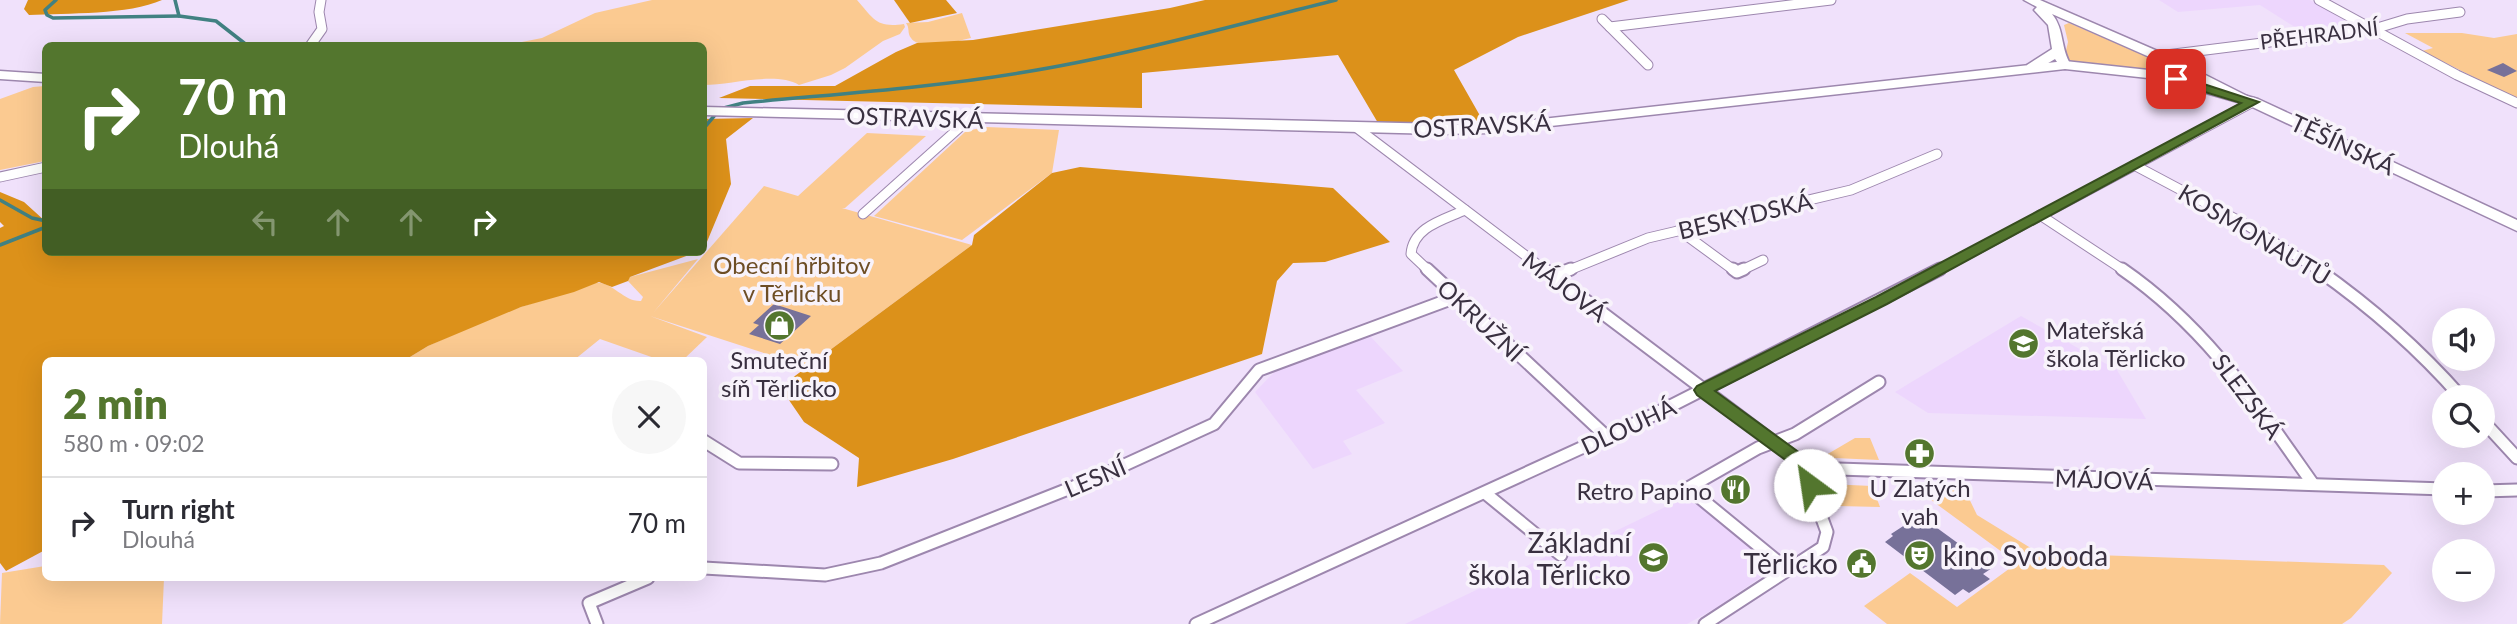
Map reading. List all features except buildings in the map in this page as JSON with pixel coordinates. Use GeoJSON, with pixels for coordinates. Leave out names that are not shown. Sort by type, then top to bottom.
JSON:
{"type":"FeatureCollection","features":[{"type":"Feature","properties":{"kind":"main road"},"geometry":{"type":"LineString","coordinates":[[2028,0],[2054,23],[2059,37],[2059,58],[2065,65]]}},
{"type":"Feature","properties":{"kind":"main road","name":"TĚŠÍNSKÁ"},"geometry":{"type":"LineString","coordinates":[[2028,0],[2169,56],[2253,102],[2517,226]]}},
{"type":"Feature","properties":{"kind":"main road"},"geometry":{"type":"LineString","coordinates":[[2054,23],[2068,20],[2084,24]]}},
{"type":"Feature","properties":{"kind":"main road"},"geometry":{"type":"LineString","coordinates":[[2031,68],[2058,51]]}},
{"type":"Feature","properties":{"kind":"main road"},"geometry":{"type":"LineString","coordinates":[[2158,75],[2170,67],[2169,56]]}},
{"type":"Feature","properties":{"kind":"main road","name":"OSTRAVSKÁ"},"geometry":{"type":"LineString","coordinates":[[707,111],[1488,129],[2065,65],[2158,75],[2253,102]]}},
{"type":"Feature","properties":{"kind":"main road"},"geometry":{"type":"LineString","coordinates":[[0,75],[42,78]]}},
{"type":"Feature","properties":{"kind":"street"},"geometry":{"type":"LineString","coordinates":[[313,42],[322,29],[319,12],[321,0]]}},
{"type":"Feature","properties":{"kind":"street"},"geometry":{"type":"LineString","coordinates":[[1610,27],[1831,0]]}},
{"type":"Feature","properties":{"kind":"street"},"geometry":{"type":"LineString","coordinates":[[2319,0],[2457,75],[2517,103]]}},
{"type":"Feature","properties":{"kind":"street","name":"PŘEHRADNÍ"},"geometry":{"type":"LineString","coordinates":[[2169,56],[2374,29],[2407,19],[2459,12]]}},
{"type":"Feature","properties":{"kind":"street"},"geometry":{"type":"LineString","coordinates":[[1602,19],[1648,65]]}},
{"type":"Feature","properties":{"kind":"street","name":"DLOUHÁ"},"geometry":{"type":"LineString","coordinates":[[1196,624],[1485,493],[1703,390],[1881,301],[2253,102]]}},
{"type":"Feature","properties":{"kind":"street"},"geometry":{"type":"LineString","coordinates":[[863,214],[969,119]]}},
{"type":"Feature","properties":{"kind":"street","name":"MÁJOVÁ"},"geometry":{"type":"LineString","coordinates":[[1357,128],[1808,468],[2432,489]]}},
{"type":"Feature","properties":{"kind":"street","name":"BESKYDSKÁ"},"geometry":{"type":"LineString","coordinates":[[1553,276],[1648,238],[1851,190],[1937,154]]}},
{"type":"Feature","properties":{"kind":"street","name":"KOSMONAUTŮ"},"geometry":{"type":"LineString","coordinates":[[2133,165],[2264,233],[2331,278],[2414,346],[2450,385]]}},
{"type":"Feature","properties":{"kind":"street"},"geometry":{"type":"LineString","coordinates":[[0,177],[42,168]]}},
{"type":"Feature","properties":{"kind":"street","name":"OKRUŽNÍ"},"geometry":{"type":"LineString","coordinates":[[1465,210],[1425,228],[1412,242],[1411,254],[1606,436]]}},
{"type":"Feature","properties":{"kind":"street","name":"SLEZSKÁ"},"geometry":{"type":"LineString","coordinates":[[2040,215],[2116,264],[2181,315],[2227,365],[2314,484]]}},
{"type":"Feature","properties":{"kind":"street"},"geometry":{"type":"LineString","coordinates":[[1679,230],[1737,272],[1763,260]]}},
{"type":"Feature","properties":{"kind":"street","name":"LESNÍ"},"geometry":{"type":"LineString","coordinates":[[707,568],[825,575],[881,563],[1096,478],[1214,424],[1259,370],[1456,297]]}},
{"type":"Feature","properties":{"kind":"street"},"geometry":{"type":"LineString","coordinates":[[1788,570],[1688,488],[1758,448],[1796,434],[1879,382]]}},
{"type":"Feature","properties":{"kind":"street"},"geometry":{"type":"LineString","coordinates":[[2495,434],[2517,458]]}},
{"type":"Feature","properties":{"kind":"street"},"geometry":{"type":"LineString","coordinates":[[707,443],[739,463],[832,464]]}},
{"type":"Feature","properties":{"kind":"street"},"geometry":{"type":"LineString","coordinates":[[1705,624],[1722,621],[1788,570],[1823,547],[1827,532],[1806,475],[1808,468]]}},
{"type":"Feature","properties":{"kind":"street"},"geometry":{"type":"LineString","coordinates":[[2495,491],[2517,490]]}},
{"type":"Feature","properties":{"kind":"street"},"geometry":{"type":"LineString","coordinates":[[1485,493],[1561,555]]}},
{"type":"Feature","properties":{"kind":"street"},"geometry":{"type":"LineString","coordinates":[[597,624],[589,603],[641,581]]}},
{"type":"Feature","properties":{"kind":"shaded area"},"geometry":{"type":"Polygon","coordinates":[[[28,0],[162,0],[115,11],[29,15],[24,9],[28,0]]]}},
{"type":"Feature","properties":{"kind":"shaded area"},"geometry":{"type":"Polygon","coordinates":[[[894,0],[946,0],[957,13],[910,23],[894,0]]]}},
{"type":"Feature","properties":{"kind":"shaded area"},"geometry":{"type":"Polygon","coordinates":[[[1205,0],[1629,0],[1518,37],[1454,70],[1483,121],[1378,123],[1338,55],[1142,73],[1142,108],[719,98],[750,86],[835,86],[917,43],[973,40],[1205,0]]]}},
{"type":"Feature","properties":{"kind":"shaded area"},"geometry":{"type":"Polygon","coordinates":[[[2159,0],[2310,0],[2350,24],[2298,29],[2260,5],[2178,12],[2159,0]]]}},
{"type":"Feature","properties":{"kind":"shaded area"},"geometry":{"type":"Polygon","coordinates":[[[753,118],[726,139],[731,184],[707,242],[707,119],[753,118]]]}},
{"type":"Feature","properties":{"kind":"shaded area"},"geometry":{"type":"Polygon","coordinates":[[[1080,167],[1333,188],[1390,242],[1325,262],[1293,263],[1277,281],[1262,354],[953,459],[857,487],[859,458],[804,422],[780,387],[972,245],[974,235],[1052,173],[1080,167]]]}},
{"type":"Feature","properties":{"kind":"shaded area"},"geometry":{"type":"Polygon","coordinates":[[[0,192],[24,202],[42,218],[42,256],[686,256],[630,277],[628,281],[612,287],[599,282],[521,307],[428,346],[410,357],[42,357],[42,552],[6,571],[0,563],[0,228],[4,226],[0,222],[0,192]]]}},
{"type":"Feature","properties":{"kind":"shaded area","name":"Mateřská škola Těrlicko"},"geometry":{"type":"Polygon","coordinates":[[[2021,316],[2117,370],[2146,419],[1928,413],[1895,392],[2021,316]]]}},
{"type":"Feature","properties":{"kind":"shaded area"},"geometry":{"type":"Polygon","coordinates":[[[1369,335],[1403,371],[1356,390],[1385,423],[1343,441],[1352,454],[1313,469],[1255,392],[1279,367],[1369,335]]]}},
{"type":"Feature","properties":{"kind":"shaded area","name":"Základní škola Těrlicko"},"geometry":{"type":"Polygon","coordinates":[[[1688,496],[1768,561],[1770,571],[1716,608],[1687,624],[1405,624],[1560,550],[1568,554],[1688,496]]]}},
{"type":"Feature","properties":{"kind":"green space"},"geometry":{"type":"Polygon","coordinates":[[[652,0],[857,0],[876,21],[887,25],[904,24],[905,27],[900,34],[883,41],[845,68],[799,85],[778,79],[707,85],[707,42],[522,42],[542,38],[595,13],[652,0]]]}},
{"type":"Feature","properties":{"kind":"green space"},"geometry":{"type":"Polygon","coordinates":[[[962,13],[971,38],[948,43],[930,45],[915,42],[906,23],[928,22],[962,13]]]}},
{"type":"Feature","properties":{"kind":"green space"},"geometry":{"type":"Polygon","coordinates":[[[2069,23],[2151,58],[2156,62],[2156,66],[2150,69],[2071,63],[2064,59],[2068,42],[2064,25],[2069,23]]]}},
{"type":"Feature","properties":{"kind":"green space"},"geometry":{"type":"Polygon","coordinates":[[[2405,33],[2462,33],[2494,38],[2517,34],[2517,99],[2422,51],[2433,48],[2405,33]]]}},
{"type":"Feature","properties":{"kind":"green space"},"geometry":{"type":"Polygon","coordinates":[[[42,86],[42,162],[0,170],[0,99],[42,86]]]}},
{"type":"Feature","properties":{"kind":"green space"},"geometry":{"type":"Polygon","coordinates":[[[986,127],[1059,130],[1052,173],[962,240],[874,216],[966,131],[986,127]]]}},
{"type":"Feature","properties":{"kind":"green space","name":"Obecní hřbitov v Těrlicku"},"geometry":{"type":"Polygon","coordinates":[[[867,133],[926,136],[842,208],[972,245],[807,367],[650,316],[707,337],[686,357],[651,357],[600,339],[578,357],[410,357],[497,315],[594,283],[606,285],[629,298],[641,301],[643,297],[627,280],[630,277],[698,259],[653,313],[703,256],[707,256],[707,251],[764,186],[798,196],[867,133]]]}},
{"type":"Feature","properties":{"kind":"green space"},"geometry":{"type":"Polygon","coordinates":[[[1855,438],[1870,438],[1879,460],[1834,458],[1835,461],[1826,455],[1855,438]]]}},
{"type":"Feature","properties":{"kind":"green space"},"geometry":{"type":"Polygon","coordinates":[[[1828,484],[1872,486],[1880,507],[1838,506],[1828,484]]]}},
{"type":"Feature","properties":{"kind":"green space"},"geometry":{"type":"Polygon","coordinates":[[[1929,484],[1962,484],[1977,515],[2039,553],[2384,565],[2392,573],[2351,618],[2342,624],[1887,624],[1864,606],[1910,573],[1957,607],[2017,563],[1927,497],[1924,490],[1929,484]]]}},
{"type":"Feature","properties":{"kind":"green space"},"geometry":{"type":"Polygon","coordinates":[[[42,566],[42,581],[164,581],[162,624],[0,624],[2,573],[42,566]]]}},
{"type":"Feature","properties":{"kind":"waterway"},"geometry":{"type":"LineString","coordinates":[[56,0],[45,10],[47,15],[53,18],[179,16]]}},
{"type":"Feature","properties":{"kind":"waterway"},"geometry":{"type":"LineString","coordinates":[[175,0],[179,16]]}},
{"type":"Feature","properties":{"kind":"waterway"},"geometry":{"type":"LineString","coordinates":[[707,124],[720,109],[743,103],[950,83],[1019,73],[1178,40],[1336,0]]}},
{"type":"Feature","properties":{"kind":"waterway"},"geometry":{"type":"LineString","coordinates":[[179,16],[216,21],[243,42]]}},
{"type":"Feature","properties":{"kind":"waterway"},"geometry":{"type":"LineString","coordinates":[[0,200],[32,218],[42,220]]}},
{"type":"Feature","properties":{"kind":"waterway"},"geometry":{"type":"LineString","coordinates":[[0,245],[42,229]]}},
{"type":"Feature","properties":{"kind":"place","name":"Smuteční síň Těrlicko"},"geometry":{"type":"Point","coordinates":[779,325]}},
{"type":"Feature","properties":{"kind":"place","name":"Mateřská škola Těrlicko"},"geometry":{"type":"Point","coordinates":[2023,343]}},
{"type":"Feature","properties":{"kind":"place","name":"U Zlatých vah"},"geometry":{"type":"Point","coordinates":[1920,453]}},
{"type":"Feature","properties":{"kind":"place","name":"Retro Papino"},"geometry":{"type":"Point","coordinates":[1735,490]}},
{"type":"Feature","properties":{"kind":"place","name":"kino Svoboda"},"geometry":{"type":"Point","coordinates":[1920,555]}},
{"type":"Feature","properties":{"kind":"place","name":"Základní škola Těrlicko"},"geometry":{"type":"Point","coordinates":[1654,558]}},
{"type":"Feature","properties":{"kind":"place","name":"Těrlicko"},"geometry":{"type":"Point","coordinates":[1861,563]}},
{"type":"Feature","properties":{"kind":"route"},"geometry":{"type":"LineString","coordinates":[[1810,485],[1806,475],[1808,468],[1703,390],[1881,301],[2253,102],[2176,79]]}}]}
